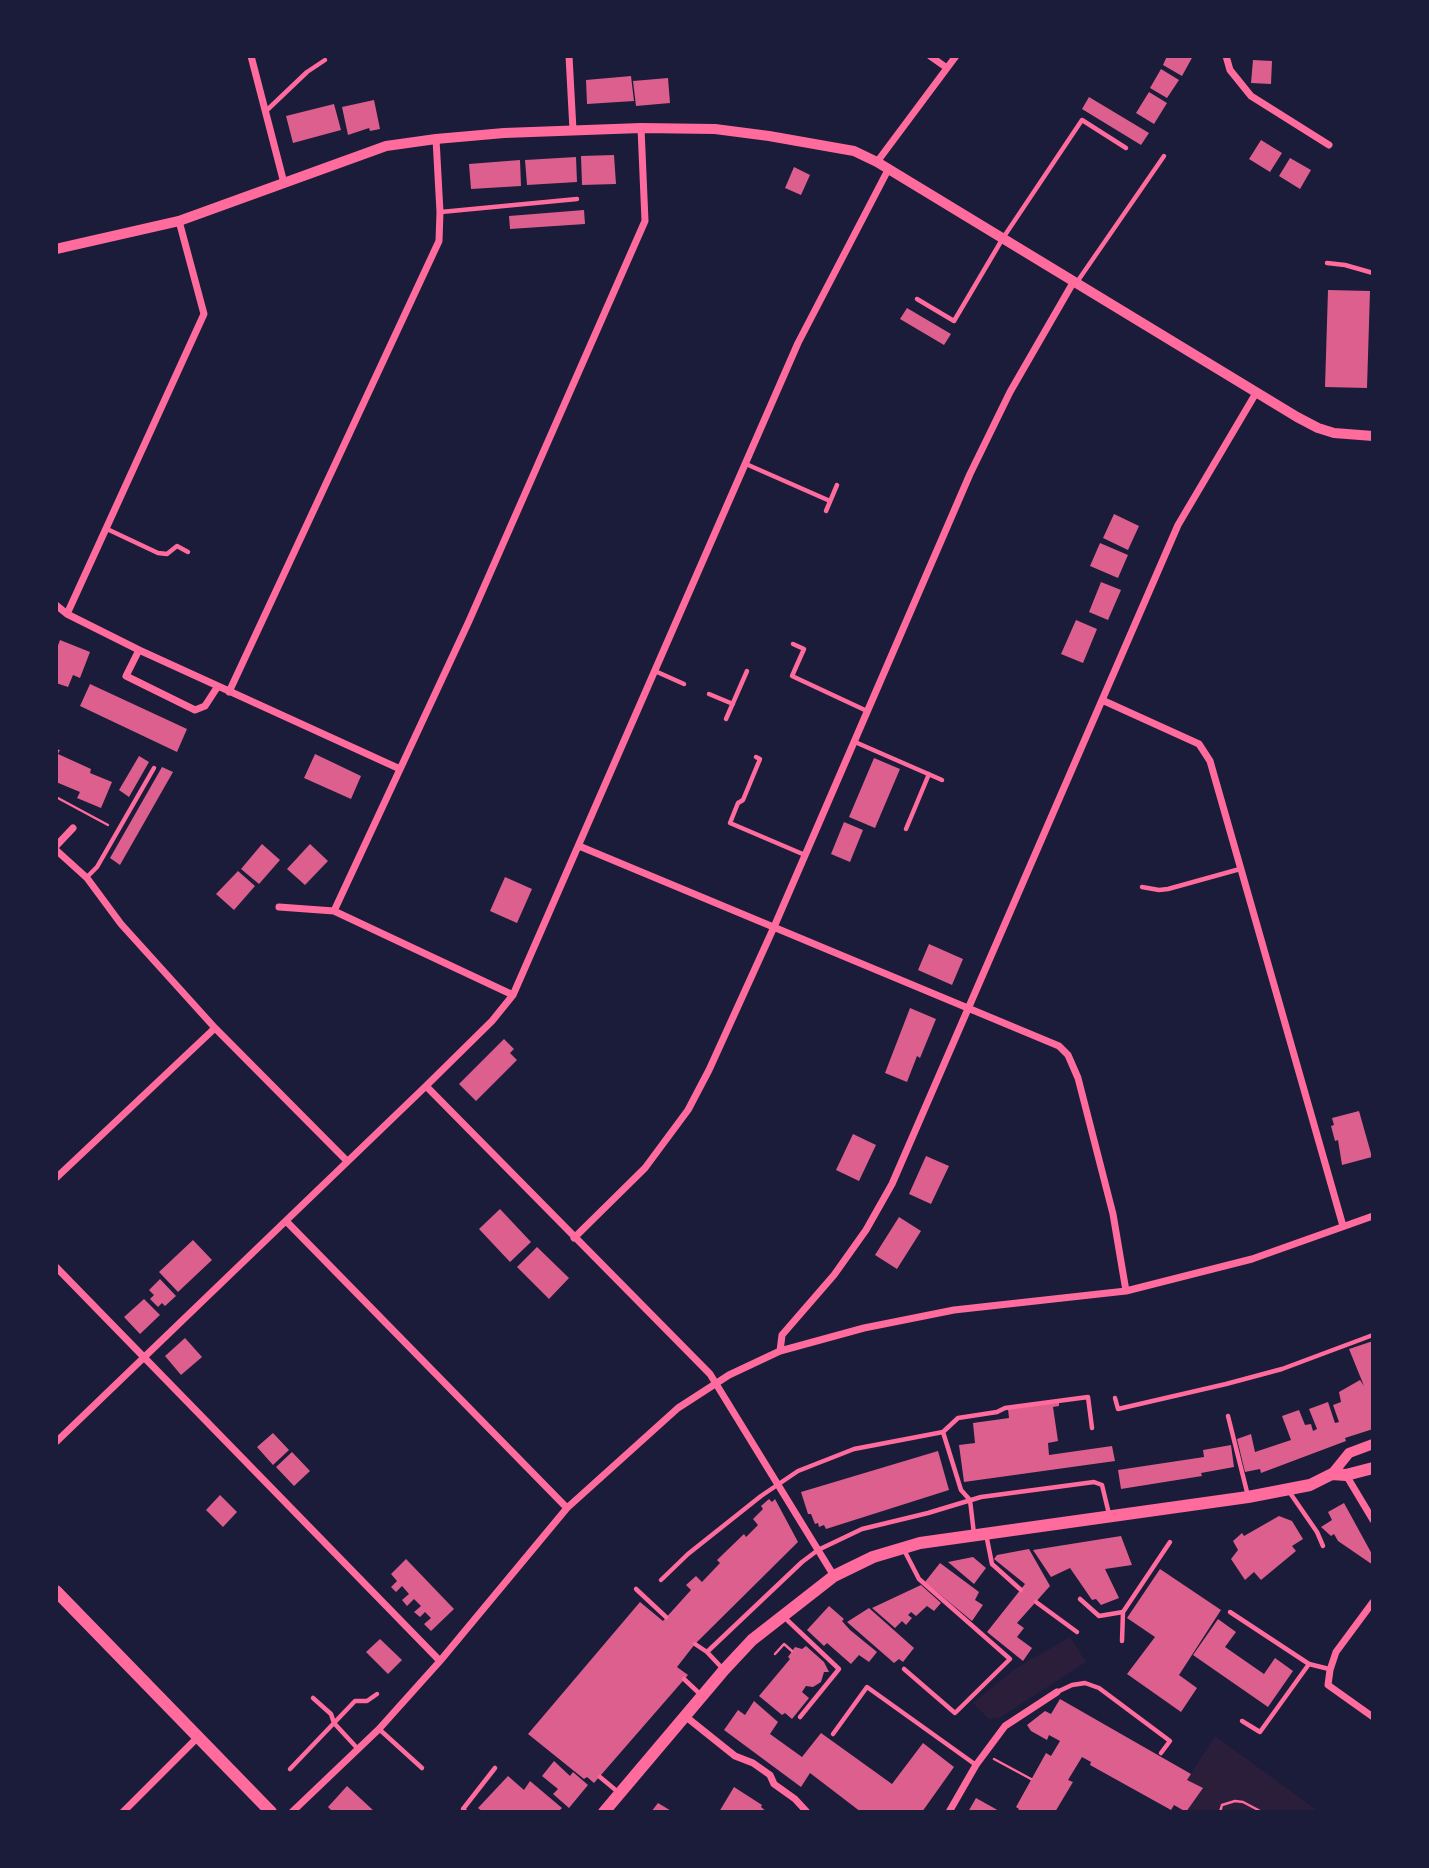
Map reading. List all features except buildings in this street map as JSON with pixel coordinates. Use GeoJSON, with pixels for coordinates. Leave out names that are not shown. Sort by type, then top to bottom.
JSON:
{"type":"FeatureCollection","features":[{"type":"Feature","properties":{"kind":"main road"},"geometry":{"type":"LineString","coordinates":[[604,1812],[752,1640],[834,1576],[873,1557],[903,1547],[980,1534],[1248,1497],[1310,1485],[1373,1468]]}},
{"type":"Feature","properties":{"kind":"main road"},"geometry":{"type":"LineString","coordinates":[[56,1591],[271,1812]]}},
{"type":"Feature","properties":{"kind":"street"},"geometry":{"type":"LineString","coordinates":[[251,56],[284,183]]}},
{"type":"Feature","properties":{"kind":"street"},"geometry":{"type":"LineString","coordinates":[[569,56],[573,130]]}},
{"type":"Feature","properties":{"kind":"street"},"geometry":{"type":"LineString","coordinates":[[930,56],[947,68]]}},
{"type":"Feature","properties":{"kind":"street"},"geometry":{"type":"LineString","coordinates":[[877,162],[956,56]]}},
{"type":"Feature","properties":{"kind":"street"},"geometry":{"type":"LineString","coordinates":[[1226,56],[1230,70],[1251,96],[1329,145]]}},
{"type":"Feature","properties":{"kind":"street"},"geometry":{"type":"LineString","coordinates":[[334,911],[469,621],[645,221],[641,128]]}},
{"type":"Feature","properties":{"kind":"street"},"geometry":{"type":"LineString","coordinates":[[56,248],[180,221],[386,146],[436,139],[641,128],[715,129],[769,136],[853,151],[877,162],[1318,428],[1334,433],[1373,436]]}},
{"type":"Feature","properties":{"kind":"street"},"geometry":{"type":"LineString","coordinates":[[229,692],[439,241],[436,139]]}},
{"type":"Feature","properties":{"kind":"street"},"geometry":{"type":"LineString","coordinates":[[56,1442],[287,1222],[492,1021],[513,995],[797,343],[889,168]]}},
{"type":"Feature","properties":{"kind":"street"},"geometry":{"type":"LineString","coordinates":[[66,614],[204,314],[180,221]]}},
{"type":"Feature","properties":{"kind":"street"},"geometry":{"type":"LineString","coordinates":[[574,1238],[645,1168],[688,1110],[774,927],[982,451],[1010,392],[1076,282]]}},
{"type":"Feature","properties":{"kind":"street"},"geometry":{"type":"LineString","coordinates":[[780,1351],[782,1335],[834,1275],[866,1230],[892,1184],[1178,525],[1256,393]]}},
{"type":"Feature","properties":{"kind":"street"},"geometry":{"type":"LineString","coordinates":[[56,605],[66,614],[139,650],[400,769]]}},
{"type":"Feature","properties":{"kind":"street"},"geometry":{"type":"LineString","coordinates":[[139,650],[126,676],[195,710],[205,706],[218,687]]}},
{"type":"Feature","properties":{"kind":"street"},"geometry":{"type":"LineString","coordinates":[[1102,701],[1199,744],[1210,761],[1343,1226]]}},
{"type":"Feature","properties":{"kind":"street"},"geometry":{"type":"LineString","coordinates":[[73,828],[56,848],[86,878],[121,925],[215,1028],[347,1161]]}},
{"type":"Feature","properties":{"kind":"street"},"geometry":{"type":"LineString","coordinates":[[579,846],[1059,1046],[1069,1055],[1079,1078],[1113,1214],[1126,1291]]}},
{"type":"Feature","properties":{"kind":"street"},"geometry":{"type":"LineString","coordinates":[[279,907],[334,911],[513,995]]}},
{"type":"Feature","properties":{"kind":"street"},"geometry":{"type":"LineString","coordinates":[[56,1178],[215,1028]]}},
{"type":"Feature","properties":{"kind":"street"},"geometry":{"type":"LineString","coordinates":[[426,1086],[710,1374],[834,1576]]}},
{"type":"Feature","properties":{"kind":"street"},"geometry":{"type":"LineString","coordinates":[[292,1812],[379,1729],[440,1661],[567,1508],[678,1408],[729,1375],[780,1351],[864,1328],[954,1310],[1126,1291],[1252,1259],[1373,1216]]}},
{"type":"Feature","properties":{"kind":"street"},"geometry":{"type":"LineString","coordinates":[[287,1222],[567,1508]]}},
{"type":"Feature","properties":{"kind":"street"},"geometry":{"type":"LineString","coordinates":[[56,1267],[440,1661]]}},
{"type":"Feature","properties":{"kind":"street"},"geometry":{"type":"LineString","coordinates":[[1373,1444],[1349,1453],[1339,1475],[1373,1520]]}},
{"type":"Feature","properties":{"kind":"street"},"geometry":{"type":"LineString","coordinates":[[1373,1602],[1336,1652],[1328,1685],[1373,1717]]}},
{"type":"Feature","properties":{"kind":"street"},"geometry":{"type":"LineString","coordinates":[[949,1812],[976,1765],[1005,1726],[1057,1692]]}},
{"type":"Feature","properties":{"kind":"street"},"geometry":{"type":"LineString","coordinates":[[684,1716],[736,1756],[770,1775],[774,1784],[795,1799],[807,1812]]}},
{"type":"Feature","properties":{"kind":"street"},"geometry":{"type":"LineString","coordinates":[[123,1812],[199,1735]]}},
{"type":"Feature","properties":{"kind":"lane"},"geometry":{"type":"LineString","coordinates":[[265,113],[307,72],[325,60]]}},
{"type":"Feature","properties":{"kind":"lane"},"geometry":{"type":"LineString","coordinates":[[917,299],[954,321],[1003,237],[1082,120],[1126,148]]}},
{"type":"Feature","properties":{"kind":"lane"},"geometry":{"type":"LineString","coordinates":[[1076,282],[1164,156]]}},
{"type":"Feature","properties":{"kind":"lane"},"geometry":{"type":"LineString","coordinates":[[440,212],[577,198]]}},
{"type":"Feature","properties":{"kind":"lane"},"geometry":{"type":"LineString","coordinates":[[1327,263],[1373,273]]}},
{"type":"Feature","properties":{"kind":"lane"},"geometry":{"type":"LineString","coordinates":[[745,463],[830,501]]}},
{"type":"Feature","properties":{"kind":"lane"},"geometry":{"type":"LineString","coordinates":[[826,511],[837,485]]}},
{"type":"Feature","properties":{"kind":"lane"},"geometry":{"type":"LineString","coordinates":[[107,529],[158,553],[167,554],[177,546],[188,552]]}},
{"type":"Feature","properties":{"kind":"lane"},"geometry":{"type":"LineString","coordinates":[[793,644],[804,649],[792,676],[868,711]]}},
{"type":"Feature","properties":{"kind":"lane"},"geometry":{"type":"LineString","coordinates":[[655,671],[684,684]]}},
{"type":"Feature","properties":{"kind":"lane"},"geometry":{"type":"LineString","coordinates":[[726,719],[747,671]]}},
{"type":"Feature","properties":{"kind":"lane"},"geometry":{"type":"LineString","coordinates":[[709,694],[733,704]]}},
{"type":"Feature","properties":{"kind":"lane"},"geometry":{"type":"LineString","coordinates":[[855,742],[942,780]]}},
{"type":"Feature","properties":{"kind":"lane"},"geometry":{"type":"LineString","coordinates":[[756,757],[760,759],[730,823],[805,855]]}},
{"type":"Feature","properties":{"kind":"lane"},"geometry":{"type":"LineString","coordinates":[[86,878],[97,867],[154,768]]}},
{"type":"Feature","properties":{"kind":"lane"},"geometry":{"type":"LineString","coordinates":[[906,829],[929,774]]}},
{"type":"Feature","properties":{"kind":"lane"},"geometry":{"type":"LineString","coordinates":[[1142,887],[1168,889],[1240,869]]}},
{"type":"Feature","properties":{"kind":"lane"},"geometry":{"type":"LineString","coordinates":[[1115,1398],[1118,1409],[1226,1384],[1282,1369],[1373,1335]]}},
{"type":"Feature","properties":{"kind":"lane"},"geometry":{"type":"LineString","coordinates":[[661,1580],[688,1554],[798,1471],[854,1449],[943,1432],[958,1418],[997,1412],[1005,1408],[1088,1397],[1092,1428]]}},
{"type":"Feature","properties":{"kind":"lane"},"geometry":{"type":"LineString","coordinates":[[1228,1416],[1248,1497]]}},
{"type":"Feature","properties":{"kind":"lane"},"geometry":{"type":"LineString","coordinates":[[943,1432],[961,1490],[970,1500],[992,1564],[1021,1590]]}},
{"type":"Feature","properties":{"kind":"lane"},"geometry":{"type":"LineString","coordinates":[[707,1652],[802,1562],[818,1550],[862,1529],[928,1514],[981,1497],[1094,1482],[1102,1485],[1110,1518]]}},
{"type":"Feature","properties":{"kind":"lane"},"geometry":{"type":"LineString","coordinates":[[1287,1489],[1317,1532],[1323,1546]]}},
{"type":"Feature","properties":{"kind":"lane"},"geometry":{"type":"LineString","coordinates":[[1122,1641],[1123,1612],[1170,1542]]}},
{"type":"Feature","properties":{"kind":"lane"},"geometry":{"type":"LineString","coordinates":[[903,1547],[919,1579],[1010,1659],[954,1713],[904,1669]]}},
{"type":"Feature","properties":{"kind":"lane"},"geometry":{"type":"LineString","coordinates":[[636,1589],[666,1617]]}},
{"type":"Feature","properties":{"kind":"lane"},"geometry":{"type":"LineString","coordinates":[[1080,1599],[1099,1616],[1123,1612]]}},
{"type":"Feature","properties":{"kind":"lane"},"geometry":{"type":"LineString","coordinates":[[1036,1602],[1077,1632]]}},
{"type":"Feature","properties":{"kind":"lane"},"geometry":{"type":"LineString","coordinates":[[1230,1612],[1309,1664],[1330,1670]]}},
{"type":"Feature","properties":{"kind":"lane"},"geometry":{"type":"LineString","coordinates":[[782,1616],[839,1669],[800,1717]]}},
{"type":"Feature","properties":{"kind":"lane"},"geometry":{"type":"LineString","coordinates":[[695,1644],[724,1670]]}},
{"type":"Feature","properties":{"kind":"lane"},"geometry":{"type":"LineString","coordinates":[[1242,1721],[1260,1732],[1309,1664]]}},
{"type":"Feature","properties":{"kind":"lane"},"geometry":{"type":"LineString","coordinates":[[684,1679],[702,1695]]}},
{"type":"Feature","properties":{"kind":"lane"},"geometry":{"type":"LineString","coordinates":[[1057,1692],[1072,1685],[1085,1684],[1099,1688],[1170,1741],[1161,1753]]}},
{"type":"Feature","properties":{"kind":"lane"},"geometry":{"type":"LineString","coordinates":[[833,1734],[867,1687],[976,1765]]}},
{"type":"Feature","properties":{"kind":"lane"},"geometry":{"type":"LineString","coordinates":[[290,1769],[355,1701],[367,1700],[377,1694]]}},
{"type":"Feature","properties":{"kind":"lane"},"geometry":{"type":"LineString","coordinates":[[313,1698],[331,1714],[334,1723],[358,1749]]}},
{"type":"Feature","properties":{"kind":"lane"},"geometry":{"type":"LineString","coordinates":[[379,1729],[422,1768]]}},
{"type":"Feature","properties":{"kind":"lane"},"geometry":{"type":"LineString","coordinates":[[466,1812],[463,1808],[495,1768]]}},
{"type":"Feature","properties":{"kind":"lane"},"geometry":{"type":"LineString","coordinates":[[600,1777],[620,1793]]}},
{"type":"Feature","properties":{"kind":"path"},"geometry":{"type":"LineString","coordinates":[[56,797],[118,831]]}},
{"type":"Feature","properties":{"kind":"path"},"geometry":{"type":"LineString","coordinates":[[775,1654],[784,1644],[792,1651]]}},
{"type":"Feature","properties":{"kind":"path"},"geometry":{"type":"LineString","coordinates":[[984,1753],[1031,1779]]}},
{"type":"Feature","properties":{"kind":"path"},"geometry":{"type":"LineString","coordinates":[[1220,1812],[1222,1805],[1234,1801],[1243,1802],[1262,1812]]}},
{"type":"Feature","properties":{"kind":"shaded area"},"geometry":{"type":"Polygon","coordinates":[[[1070,1637],[1086,1662],[1001,1717],[989,1719],[973,1703],[1016,1668],[1070,1637]]]}},
{"type":"Feature","properties":{"kind":"shaded area"},"geometry":{"type":"Polygon","coordinates":[[[1215,1736],[1319,1812],[1186,1812],[1202,1789],[1187,1780],[1215,1736]]]}}]}
